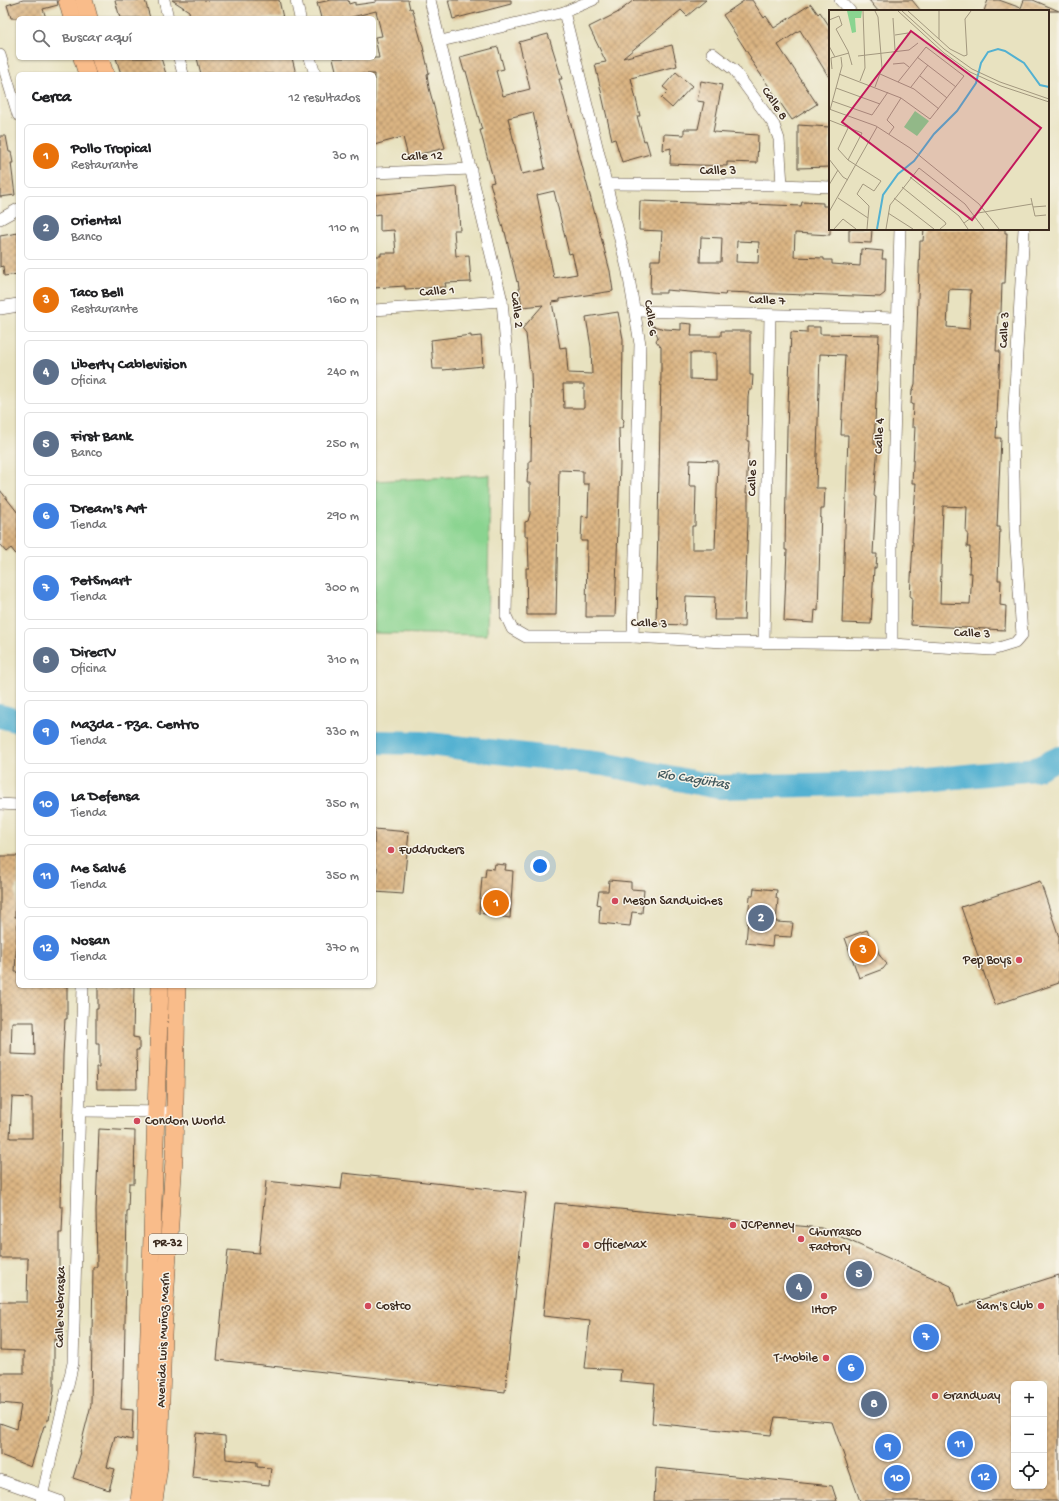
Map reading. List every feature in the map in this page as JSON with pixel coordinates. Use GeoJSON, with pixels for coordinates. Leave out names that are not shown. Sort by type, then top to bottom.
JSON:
{"type":"FeatureCollection","features":[{"type":"Feature","properties":{"kind":"main road"},"geometry":{"type":"LineString","coordinates":[[67,0],[71,16]]}},
{"type":"Feature","properties":{"kind":"main road"},"geometry":{"type":"LineString","coordinates":[[84,0],[88,16]]}},
{"type":"Feature","properties":{"kind":"main road"},"geometry":{"type":"LineString","coordinates":[[83,60],[86,72]]}},
{"type":"Feature","properties":{"kind":"main road"},"geometry":{"type":"LineString","coordinates":[[101,60],[104,72]]}},
{"type":"Feature","properties":{"kind":"main road","name":"Avenida Luis Muñoz Marín"},"geometry":{"type":"LineString","coordinates":[[139,1501],[145,1455],[160,988]]}},
{"type":"Feature","properties":{"kind":"main road","name":"Avenida Luis Muñoz Marín"},"geometry":{"type":"LineString","coordinates":[[154,1501],[159,1466],[163,1334],[174,1159],[177,988]]}},
{"type":"Feature","properties":{"kind":"street"},"geometry":{"type":"LineString","coordinates":[[164,0],[168,16]]}},
{"type":"Feature","properties":{"kind":"street"},"geometry":{"type":"LineString","coordinates":[[296,0],[300,16]]}},
{"type":"Feature","properties":{"kind":"street","name":"Calle 2"},"geometry":{"type":"LineString","coordinates":[[430,0],[502,301],[510,392],[506,616],[512,629]]}},
{"type":"Feature","properties":{"kind":"street"},"geometry":{"type":"LineString","coordinates":[[441,41],[564,12],[593,0]]}},
{"type":"Feature","properties":{"kind":"street"},"geometry":{"type":"LineString","coordinates":[[840,0],[849,10]]}},
{"type":"Feature","properties":{"kind":"street","name":"Calle 6"},"geometry":{"type":"LineString","coordinates":[[564,12],[628,272],[636,311],[640,344],[633,637]]}},
{"type":"Feature","properties":{"kind":"street","name":"Calle 8"},"geometry":{"type":"LineString","coordinates":[[712,53],[734,70],[774,125],[779,139],[782,185]]}},
{"type":"Feature","properties":{"kind":"street"},"geometry":{"type":"LineString","coordinates":[[0,54],[2,71],[16,110]]}},
{"type":"Feature","properties":{"kind":"street"},"geometry":{"type":"LineString","coordinates":[[180,60],[182,72]]}},
{"type":"Feature","properties":{"kind":"street"},"geometry":{"type":"LineString","coordinates":[[311,60],[314,72]]}},
{"type":"Feature","properties":{"kind":"street","name":"Calle 12"},"geometry":{"type":"LineString","coordinates":[[376,173],[471,169]]}},
{"type":"Feature","properties":{"kind":"street","name":"Calle 3"},"geometry":{"type":"LineString","coordinates":[[606,184],[782,185],[829,187]]}},
{"type":"Feature","properties":{"kind":"street"},"geometry":{"type":"LineString","coordinates":[[0,219],[16,210]]}},
{"type":"Feature","properties":{"kind":"street","name":"Calle 4"},"geometry":{"type":"LineString","coordinates":[[892,644],[892,514],[900,230]]}},
{"type":"Feature","properties":{"kind":"street","name":"Calle 3"},"geometry":{"type":"LineString","coordinates":[[512,629],[526,637],[633,637],[722,642],[764,641],[892,644],[992,650],[1015,643],[1022,635],[1015,531],[1014,423],[1024,230]]}},
{"type":"Feature","properties":{"kind":"street","name":"Calle 1"},"geometry":{"type":"LineString","coordinates":[[376,310],[502,301]]}},
{"type":"Feature","properties":{"kind":"street"},"geometry":{"type":"LineString","coordinates":[[0,308],[16,305]]}},
{"type":"Feature","properties":{"kind":"street","name":"Calle 7"},"geometry":{"type":"LineString","coordinates":[[636,311],[898,318]]}},
{"type":"Feature","properties":{"kind":"street","name":"Calle 5"},"geometry":{"type":"LineString","coordinates":[[764,641],[770,315]]}},
{"type":"Feature","properties":{"kind":"street"},"geometry":{"type":"LineString","coordinates":[[0,804],[16,805]]}},
{"type":"Feature","properties":{"kind":"street","name":"Calle Nebraska"},"geometry":{"type":"LineString","coordinates":[[42,1498],[73,1364],[83,988]]}},
{"type":"Feature","properties":{"kind":"street"},"geometry":{"type":"LineString","coordinates":[[80,1111],[175,1112]]}},
{"type":"Feature","properties":{"kind":"street"},"geometry":{"type":"LineString","coordinates":[[0,1480],[42,1498],[60,1501]]}},
{"type":"Feature","properties":{"kind":"green space"},"geometry":{"type":"Polygon","coordinates":[[[490,475],[487,635],[376,633],[376,481],[490,475]]]}},
{"type":"Feature","properties":{"kind":"building"},"geometry":{"type":"Polygon","coordinates":[[[23,0],[57,0],[58,5],[43,9],[45,16],[16,16],[16,18],[11,18],[7,5],[23,0]]]}},
{"type":"Feature","properties":{"kind":"building"},"geometry":{"type":"Polygon","coordinates":[[[115,0],[145,0],[149,16],[119,16],[115,0]]]}},
{"type":"Feature","properties":{"kind":"building"},"geometry":{"type":"Polygon","coordinates":[[[172,0],[279,0],[283,16],[190,16],[189,11],[172,0]]]}},
{"type":"Feature","properties":{"kind":"building"},"geometry":{"type":"Polygon","coordinates":[[[331,0],[348,0],[349,4],[355,2],[355,5],[376,2],[376,0],[408,0],[410,9],[412,8],[423,47],[429,73],[427,74],[429,88],[445,148],[408,157],[403,137],[376,144],[376,72],[336,72],[334,60],[376,60],[376,58],[379,58],[376,37],[382,36],[376,11],[356,16],[320,16],[317,3],[331,0]]]}},
{"type":"Feature","properties":{"kind":"building"},"geometry":{"type":"Polygon","coordinates":[[[448,0],[511,0],[511,4],[453,19],[448,0]]]}},
{"type":"Feature","properties":{"kind":"building"},"geometry":{"type":"Polygon","coordinates":[[[634,0],[706,0],[687,16],[681,10],[623,58],[672,45],[677,66],[631,78],[640,116],[637,116],[644,141],[646,140],[650,154],[622,162],[615,139],[612,140],[595,64],[606,62],[589,27],[617,13],[634,0]]]}},
{"type":"Feature","properties":{"kind":"building"},"geometry":{"type":"Polygon","coordinates":[[[745,0],[752,0],[764,18],[766,16],[774,28],[811,4],[818,14],[820,12],[829,26],[829,77],[800,30],[778,45],[817,104],[792,120],[750,59],[751,58],[723,15],[745,0]]]}},
{"type":"Feature","properties":{"kind":"building"},"geometry":{"type":"Polygon","coordinates":[[[869,0],[912,0],[920,10],[877,10],[869,0]]]}},
{"type":"Feature","properties":{"kind":"building"},"geometry":{"type":"Polygon","coordinates":[[[988,0],[999,0],[1021,8],[1024,0],[1033,0],[1059,11],[1049,10],[984,10],[988,0]]]}},
{"type":"Feature","properties":{"kind":"building"},"geometry":{"type":"Polygon","coordinates":[[[548,34],[562,79],[559,79],[610,271],[613,291],[560,299],[560,301],[552,302],[560,348],[566,347],[568,373],[592,374],[591,347],[586,317],[618,312],[623,339],[622,418],[624,420],[622,428],[619,428],[620,464],[615,617],[586,617],[587,541],[581,541],[582,516],[588,517],[589,484],[583,484],[583,471],[559,470],[556,615],[527,615],[526,568],[529,568],[528,536],[525,536],[525,522],[528,521],[530,514],[530,483],[527,483],[529,461],[531,461],[532,407],[531,371],[526,334],[522,329],[543,305],[522,307],[518,281],[517,282],[505,232],[490,183],[494,182],[480,130],[482,130],[466,71],[464,71],[460,57],[498,47],[504,69],[496,71],[503,96],[530,89],[519,42],[548,34]],[[533,112],[508,118],[522,174],[545,169],[533,112]],[[554,191],[537,195],[554,278],[577,274],[572,253],[569,254],[554,191]],[[563,384],[564,408],[584,408],[584,384],[563,384]]]}},
{"type":"Feature","properties":{"kind":"building"},"geometry":{"type":"Polygon","coordinates":[[[117,60],[162,60],[165,72],[120,72],[117,60]]]}},
{"type":"Feature","properties":{"kind":"building"},"geometry":{"type":"Polygon","coordinates":[[[198,60],[292,60],[296,72],[200,72],[198,60]]]}},
{"type":"Feature","properties":{"kind":"building"},"geometry":{"type":"Polygon","coordinates":[[[676,72],[692,86],[672,108],[661,98],[668,91],[663,87],[676,72]]]}},
{"type":"Feature","properties":{"kind":"building"},"geometry":{"type":"Polygon","coordinates":[[[701,81],[722,85],[713,132],[758,135],[757,163],[727,162],[727,166],[670,164],[671,148],[663,150],[664,134],[684,135],[684,129],[698,129],[704,102],[697,101],[701,81]]]}},
{"type":"Feature","properties":{"kind":"building"},"geometry":{"type":"Polygon","coordinates":[[[798,125],[829,127],[829,167],[798,168],[798,125]]]}},
{"type":"Feature","properties":{"kind":"building"},"geometry":{"type":"Polygon","coordinates":[[[0,136],[6,136],[9,152],[11,152],[15,195],[0,197],[0,136]]]}},
{"type":"Feature","properties":{"kind":"building"},"geometry":{"type":"Polygon","coordinates":[[[457,187],[460,230],[454,230],[456,256],[469,255],[471,282],[445,283],[446,287],[405,289],[405,286],[376,288],[376,256],[381,256],[381,253],[396,253],[394,230],[380,231],[380,214],[376,215],[376,195],[457,187]]]}},
{"type":"Feature","properties":{"kind":"building"},"geometry":{"type":"Polygon","coordinates":[[[640,201],[801,206],[802,202],[823,203],[823,206],[829,206],[830,235],[795,233],[794,257],[824,258],[824,260],[832,260],[832,264],[860,266],[861,249],[883,251],[882,259],[886,259],[885,293],[880,297],[726,292],[725,295],[666,290],[666,293],[650,293],[651,260],[660,260],[662,231],[639,230],[640,201]],[[701,237],[700,262],[721,262],[722,238],[701,237]],[[737,241],[736,262],[758,263],[759,242],[737,241]]]}},
{"type":"Feature","properties":{"kind":"building"},"geometry":{"type":"Polygon","coordinates":[[[849,230],[872,230],[871,243],[849,242],[849,230]]]}},
{"type":"Feature","properties":{"kind":"building"},"geometry":{"type":"Polygon","coordinates":[[[924,230],[1005,230],[1005,233],[1007,233],[1005,283],[1002,283],[1001,313],[998,313],[996,351],[1000,351],[996,438],[1001,438],[997,527],[1000,527],[998,580],[1001,580],[1000,605],[1006,606],[1005,630],[911,625],[912,597],[910,597],[916,483],[912,483],[915,427],[912,427],[913,404],[911,404],[912,390],[915,384],[920,241],[923,241],[924,230]],[[949,289],[947,327],[969,329],[971,290],[949,289]],[[943,506],[940,603],[970,604],[972,573],[969,573],[970,547],[967,547],[967,507],[943,506]]]}},
{"type":"Feature","properties":{"kind":"building"},"geometry":{"type":"Polygon","coordinates":[[[16,233],[16,274],[4,276],[3,266],[0,267],[0,236],[16,233]]]}},
{"type":"Feature","properties":{"kind":"building"},"geometry":{"type":"Polygon","coordinates":[[[681,323],[692,324],[691,336],[721,336],[721,331],[750,331],[750,375],[753,375],[752,390],[749,390],[748,397],[747,441],[749,441],[746,493],[748,493],[748,523],[744,620],[714,620],[715,597],[686,596],[685,625],[656,624],[661,347],[656,341],[658,337],[653,326],[665,329],[681,330],[681,323]],[[690,353],[690,379],[716,380],[716,353],[690,353]],[[690,460],[689,486],[696,486],[695,526],[692,526],[692,549],[715,549],[718,461],[690,460]]]}},
{"type":"Feature","properties":{"kind":"building"},"geometry":{"type":"Polygon","coordinates":[[[807,327],[820,327],[820,334],[879,335],[874,444],[878,445],[874,496],[876,497],[873,554],[877,554],[876,568],[874,568],[871,624],[842,623],[848,435],[841,435],[845,355],[820,354],[816,488],[825,488],[824,509],[821,509],[818,611],[815,610],[814,623],[784,621],[787,550],[785,550],[787,429],[791,332],[807,333],[807,327]]]}},
{"type":"Feature","properties":{"kind":"building"},"geometry":{"type":"Polygon","coordinates":[[[471,335],[471,337],[481,336],[483,366],[443,370],[433,369],[431,340],[471,335]]]}},
{"type":"Feature","properties":{"kind":"building"},"geometry":{"type":"Polygon","coordinates":[[[0,490],[16,510],[16,554],[11,548],[6,552],[0,545],[0,490]]]}},
{"type":"Feature","properties":{"kind":"building","name":"Fuddruckers"},"geometry":{"type":"Polygon","coordinates":[[[376,829],[409,832],[403,894],[376,892],[376,829]]]}},
{"type":"Feature","properties":{"kind":"building"},"geometry":{"type":"Polygon","coordinates":[[[0,856],[16,856],[16,988],[67,988],[67,1019],[65,1019],[63,1055],[60,1207],[63,1207],[62,1233],[59,1233],[59,1340],[54,1339],[54,1390],[49,1420],[47,1420],[46,1426],[44,1426],[31,1467],[0,1455],[0,1423],[17,1429],[21,1405],[0,1403],[0,1373],[24,1373],[24,1351],[0,1350],[0,1302],[27,1302],[28,1258],[0,1258],[0,856]],[[12,1022],[11,1054],[35,1055],[34,1022],[12,1022]],[[12,1097],[10,1138],[32,1138],[32,1098],[12,1097]]]}},
{"type":"Feature","properties":{"kind":"building"},"geometry":{"type":"Polygon","coordinates":[[[495,864],[506,865],[505,870],[513,871],[510,918],[479,913],[482,877],[485,877],[486,868],[494,869],[495,864]]]}},
{"type":"Feature","properties":{"kind":"building","name":"Meson Sandwiches"},"geometry":{"type":"Polygon","coordinates":[[[609,880],[631,882],[631,889],[644,890],[642,913],[632,912],[630,926],[599,923],[600,905],[597,904],[599,891],[608,891],[609,880]]]}},
{"type":"Feature","properties":{"kind":"building","name":"Pep Boys"},"geometry":{"type":"Polygon","coordinates":[[[1040,881],[1059,937],[1059,983],[995,1005],[961,907],[1040,881]]]}},
{"type":"Feature","properties":{"kind":"building"},"geometry":{"type":"Polygon","coordinates":[[[754,888],[777,890],[776,898],[778,899],[776,922],[793,923],[791,937],[773,936],[772,946],[746,943],[750,896],[753,896],[754,888]]]}},
{"type":"Feature","properties":{"kind":"building"},"geometry":{"type":"Polygon","coordinates":[[[867,930],[871,940],[873,939],[880,956],[887,964],[883,969],[859,978],[845,938],[867,930]]]}},
{"type":"Feature","properties":{"kind":"building"},"geometry":{"type":"Polygon","coordinates":[[[98,988],[134,988],[133,1037],[139,1038],[139,1050],[136,1050],[137,1089],[97,1089],[96,1067],[99,1067],[99,1044],[96,1044],[96,1009],[98,1009],[98,988]]]}},
{"type":"Feature","properties":{"kind":"building"},"geometry":{"type":"Polygon","coordinates":[[[99,1129],[135,1131],[134,1183],[129,1183],[127,1211],[124,1378],[122,1378],[121,1409],[133,1410],[132,1440],[115,1436],[107,1467],[115,1469],[109,1490],[73,1478],[81,1452],[79,1452],[91,1405],[93,1267],[97,1267],[96,1210],[99,1129]]]}},
{"type":"Feature","properties":{"kind":"building","name":"Costco"},"geometry":{"type":"Polygon","coordinates":[[[343,1173],[526,1193],[505,1392],[217,1360],[228,1250],[259,1253],[266,1181],[341,1189],[343,1173]]]}},
{"type":"Feature","properties":{"kind":"building"},"geometry":{"type":"Polygon","coordinates":[[[555,1203],[821,1228],[951,1286],[958,1307],[1059,1275],[1059,1501],[860,1501],[832,1422],[775,1417],[771,1435],[652,1423],[655,1384],[620,1381],[621,1370],[585,1368],[590,1321],[543,1316],[555,1203]]]}},
{"type":"Feature","properties":{"kind":"building"},"geometry":{"type":"Polygon","coordinates":[[[196,1433],[225,1436],[226,1459],[257,1462],[257,1467],[271,1468],[269,1485],[192,1477],[196,1433]]]}},
{"type":"Feature","properties":{"kind":"building"},"geometry":{"type":"Polygon","coordinates":[[[656,1468],[832,1486],[837,1501],[654,1501],[656,1468]]]}},
{"type":"Feature","properties":{"kind":"waterway","name":"Río Cagüitas"},"geometry":{"type":"LineString","coordinates":[[0,716],[16,720]]}},
{"type":"Feature","properties":{"kind":"waterway","name":"Río Cagüitas"},"geometry":{"type":"LineString","coordinates":[[376,742],[420,743],[603,764],[718,787],[896,783],[1036,769],[1059,758]]}},
{"type":"Feature","properties":{"kind":"place","name":"Fuddruckers"},"geometry":{"type":"Point","coordinates":[391,850]}},
{"type":"Feature","properties":{"kind":"place","name":"Meson Sandwiches"},"geometry":{"type":"Point","coordinates":[615,901]}},
{"type":"Feature","properties":{"kind":"place","name":"Pollo Tropical"},"geometry":{"type":"Point","coordinates":[496,903]}},
{"type":"Feature","properties":{"kind":"place","name":"Oriental"},"geometry":{"type":"Point","coordinates":[761,918]}},
{"type":"Feature","properties":{"kind":"place","name":"Taco Bell"},"geometry":{"type":"Point","coordinates":[863,950]}},
{"type":"Feature","properties":{"kind":"place","name":"Pep Boys"},"geometry":{"type":"Point","coordinates":[1019,960]}},
{"type":"Feature","properties":{"kind":"place","name":"Condom World"},"geometry":{"type":"Point","coordinates":[137,1121]}},
{"type":"Feature","properties":{"kind":"place","name":"JCPenney"},"geometry":{"type":"Point","coordinates":[733,1225]}},
{"type":"Feature","properties":{"kind":"place","name":"Churrasco Factory"},"geometry":{"type":"Point","coordinates":[801,1239]}},
{"type":"Feature","properties":{"kind":"place","name":"OfficeMax"},"geometry":{"type":"Point","coordinates":[586,1245]}},
{"type":"Feature","properties":{"kind":"place","name":"First Bank"},"geometry":{"type":"Point","coordinates":[859,1274]}},
{"type":"Feature","properties":{"kind":"place","name":"Liberty Cablevision"},"geometry":{"type":"Point","coordinates":[799,1287]}},
{"type":"Feature","properties":{"kind":"place","name":"IHOP"},"geometry":{"type":"Point","coordinates":[824,1296]}},
{"type":"Feature","properties":{"kind":"place","name":"Costco"},"geometry":{"type":"Point","coordinates":[368,1306]}},
{"type":"Feature","properties":{"kind":"place","name":"Sam's Club"},"geometry":{"type":"Point","coordinates":[1041,1306]}},
{"type":"Feature","properties":{"kind":"place","name":"PetSmart"},"geometry":{"type":"Point","coordinates":[926,1337]}},
{"type":"Feature","properties":{"kind":"place","name":"T-Mobile"},"geometry":{"type":"Point","coordinates":[826,1358]}},
{"type":"Feature","properties":{"kind":"place","name":"Dream's Art"},"geometry":{"type":"Point","coordinates":[851,1368]}},
{"type":"Feature","properties":{"kind":"place","name":"Grandway"},"geometry":{"type":"Point","coordinates":[935,1396]}},
{"type":"Feature","properties":{"kind":"place","name":"DirecTV"},"geometry":{"type":"Point","coordinates":[874,1404]}},
{"type":"Feature","properties":{"kind":"place","name":"Me Salvé"},"geometry":{"type":"Point","coordinates":[960,1444]}},
{"type":"Feature","properties":{"kind":"place","name":"Mazda - Pza. Centro"},"geometry":{"type":"Point","coordinates":[888,1447]}},
{"type":"Feature","properties":{"kind":"place","name":"Nosan"},"geometry":{"type":"Point","coordinates":[984,1477]}},
{"type":"Feature","properties":{"kind":"place","name":"La Defensa"},"geometry":{"type":"Point","coordinates":[897,1478]}}]}
